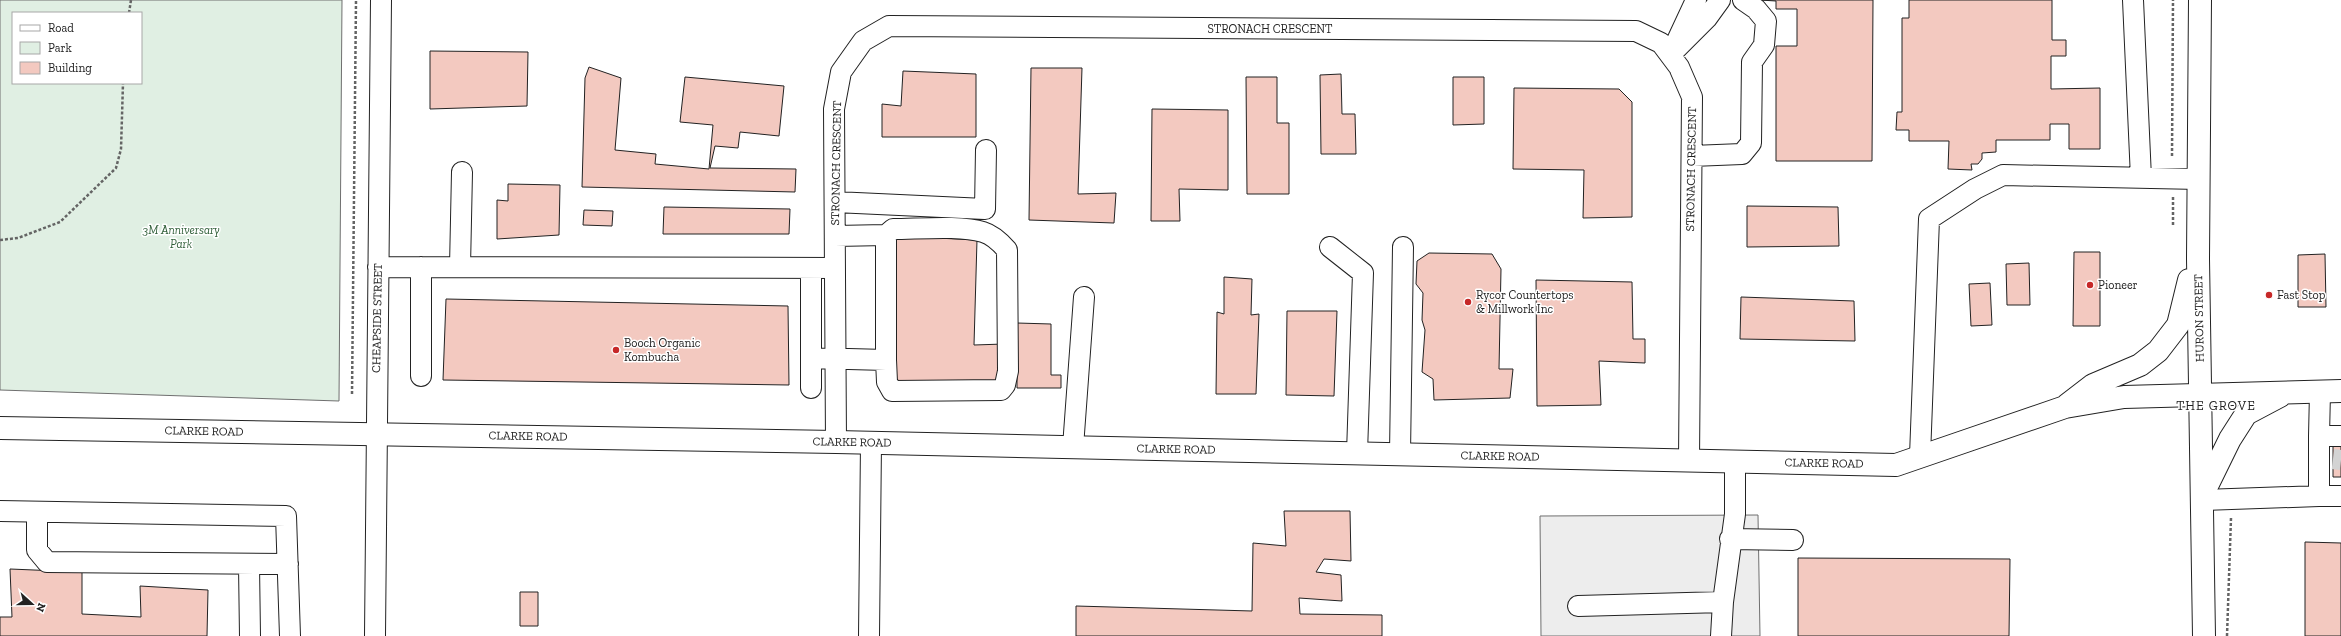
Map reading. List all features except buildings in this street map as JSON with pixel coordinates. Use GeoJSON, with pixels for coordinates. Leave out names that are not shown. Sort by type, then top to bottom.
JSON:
{"type":"FeatureCollection","features":[{"type":"Feature","properties":{"kind":"main road","name":"HURON STREET"},"geometry":{"type":"LineString","coordinates":[[2200,0],[2198,259],[2204,636]]}},
{"type":"Feature","properties":{"kind":"main road"},"geometry":{"type":"LineString","coordinates":[[2065,407],[2093,385],[2140,365],[2158,351],[2178,325],[2183,310],[2188,283],[2198,259]]}},
{"type":"Feature","properties":{"kind":"main road","name":"CLARKE ROAD"},"geometry":{"type":"LineString","coordinates":[[0,428],[871,442],[1896,465],[2065,407],[2124,397],[2200,393],[2287,394],[2330,392]]}},
{"type":"Feature","properties":{"kind":"main road"},"geometry":{"type":"LineString","coordinates":[[2203,498],[2230,439],[2246,414],[2287,394]]}},
{"type":"Feature","properties":{"kind":"street","name":"CHEAPSIDE STREET"},"geometry":{"type":"LineString","coordinates":[[376,636],[376,434],[381,0]]}},
{"type":"Feature","properties":{"kind":"street"},"geometry":{"type":"LineString","coordinates":[[1670,55],[1696,0]]}},
{"type":"Feature","properties":{"kind":"street"},"geometry":{"type":"LineString","coordinates":[[1670,55],[1707,18],[1720,0]]}},
{"type":"Feature","properties":{"kind":"street"},"geometry":{"type":"LineString","coordinates":[[1692,156],[1742,154],[1751,143],[1752,62],[1764,45],[1766,21],[1756,9],[1743,0]]}},
{"type":"Feature","properties":{"kind":"street"},"geometry":{"type":"LineString","coordinates":[[2133,0],[2141,178]]}},
{"type":"Feature","properties":{"kind":"street","name":"STRONACH CRESCENT"},"geometry":{"type":"LineString","coordinates":[[836,442],[834,109],[841,72],[863,41],[889,26],[1636,31],[1661,43],[1679,67],[1692,97],[1689,460]]}},
{"type":"Feature","properties":{"kind":"street"},"geometry":{"type":"LineString","coordinates":[[835,202],[985,209],[986,150]]}},
{"type":"Feature","properties":{"kind":"street"},"geometry":{"type":"LineString","coordinates":[[460,267],[462,172]]}},
{"type":"Feature","properties":{"kind":"street"},"geometry":{"type":"LineString","coordinates":[[1920,456],[1929,219],[1975,189],[2004,175],[2199,179]]}},
{"type":"Feature","properties":{"kind":"street"},"geometry":{"type":"LineString","coordinates":[[835,236],[886,235],[894,229],[964,229],[984,232],[1000,242],[1008,250],[1008,371],[1005,385],[1000,390],[892,391],[888,382],[886,360],[886,235]]}},
{"type":"Feature","properties":{"kind":"street"},"geometry":{"type":"LineString","coordinates":[[1330,247],[1363,273],[1357,453]]}},
{"type":"Feature","properties":{"kind":"street"},"geometry":{"type":"LineString","coordinates":[[1400,454],[1403,247]]}},
{"type":"Feature","properties":{"kind":"street"},"geometry":{"type":"LineString","coordinates":[[378,267],[835,268]]}},
{"type":"Feature","properties":{"kind":"street"},"geometry":{"type":"LineString","coordinates":[[421,267],[421,376]]}},
{"type":"Feature","properties":{"kind":"street"},"geometry":{"type":"LineString","coordinates":[[811,268],[811,388]]}},
{"type":"Feature","properties":{"kind":"street"},"geometry":{"type":"LineString","coordinates":[[1073,447],[1084,297]]}},
{"type":"Feature","properties":{"kind":"street"},"geometry":{"type":"LineString","coordinates":[[811,358],[886,360]]}},
{"type":"Feature","properties":{"kind":"street"},"geometry":{"type":"LineString","coordinates":[[2319,496],[2326,460],[2320,436],[2330,392]]}},
{"type":"Feature","properties":{"kind":"street"},"geometry":{"type":"LineString","coordinates":[[2320,436],[2341,436]]}},
{"type":"Feature","properties":{"kind":"street"},"geometry":{"type":"LineString","coordinates":[[869,636],[871,442]]}},
{"type":"Feature","properties":{"kind":"street"},"geometry":{"type":"LineString","coordinates":[[1721,636],[1730,538],[1735,514],[1735,461]]}},
{"type":"Feature","properties":{"kind":"street"},"geometry":{"type":"LineString","coordinates":[[2203,498],[2341,496]]}},
{"type":"Feature","properties":{"kind":"street"},"geometry":{"type":"LineString","coordinates":[[0,511],[37,513],[286,516],[290,636]]}},
{"type":"Feature","properties":{"kind":"street"},"geometry":{"type":"LineString","coordinates":[[37,513],[37,550],[46,562],[249,565],[288,564]]}},
{"type":"Feature","properties":{"kind":"street"},"geometry":{"type":"LineString","coordinates":[[1730,538],[1793,540]]}},
{"type":"Feature","properties":{"kind":"street"},"geometry":{"type":"LineString","coordinates":[[249,565],[250,636]]}},
{"type":"Feature","properties":{"kind":"street"},"geometry":{"type":"LineString","coordinates":[[1578,606],[1723,602]]}},
{"type":"Feature","properties":{"kind":"path"},"geometry":{"type":"LineString","coordinates":[[129,12],[131,0]]}},
{"type":"Feature","properties":{"kind":"path"},"geometry":{"type":"LineString","coordinates":[[352,394],[356,0]]}},
{"type":"Feature","properties":{"kind":"path"},"geometry":{"type":"LineString","coordinates":[[2172,156],[2173,0]]}},
{"type":"Feature","properties":{"kind":"path"},"geometry":{"type":"LineString","coordinates":[[0,240],[18,238],[60,222],[116,168],[121,149],[123,84]]}},
{"type":"Feature","properties":{"kind":"path"},"geometry":{"type":"LineString","coordinates":[[2173,194],[2173,225]]}},
{"type":"Feature","properties":{"kind":"green space","name":"3M Anniversary Park"},"geometry":{"type":"Polygon","coordinates":[[[0,0],[342,0],[339,401],[0,390],[0,0]]]}},
{"type":"Feature","properties":{"kind":"shaded area"},"geometry":{"type":"Polygon","coordinates":[[[1758,515],[1760,636],[1541,636],[1540,516],[1758,515]]]}},
{"type":"Feature","properties":{"kind":"tunnel"},"geometry":{"type":"LineString","coordinates":[[2333,459],[2341,460]]}},
{"type":"Feature","properties":{"kind":"place","name":"Pioneer"},"geometry":{"type":"Point","coordinates":[2090,285]}},
{"type":"Feature","properties":{"kind":"place","name":"Fast Stop"},"geometry":{"type":"Point","coordinates":[2269,295]}},
{"type":"Feature","properties":{"kind":"place","name":"Rycor Countertops & Millwork Inc"},"geometry":{"type":"Point","coordinates":[1468,302]}},
{"type":"Feature","properties":{"kind":"place","name":"Booch Organic Kombucha"},"geometry":{"type":"Point","coordinates":[616,350]}},
{"type":"Feature","properties":{"kind":"district","name":"THE GROVE"},"geometry":{"type":"Point","coordinates":[2216,405]}}]}
